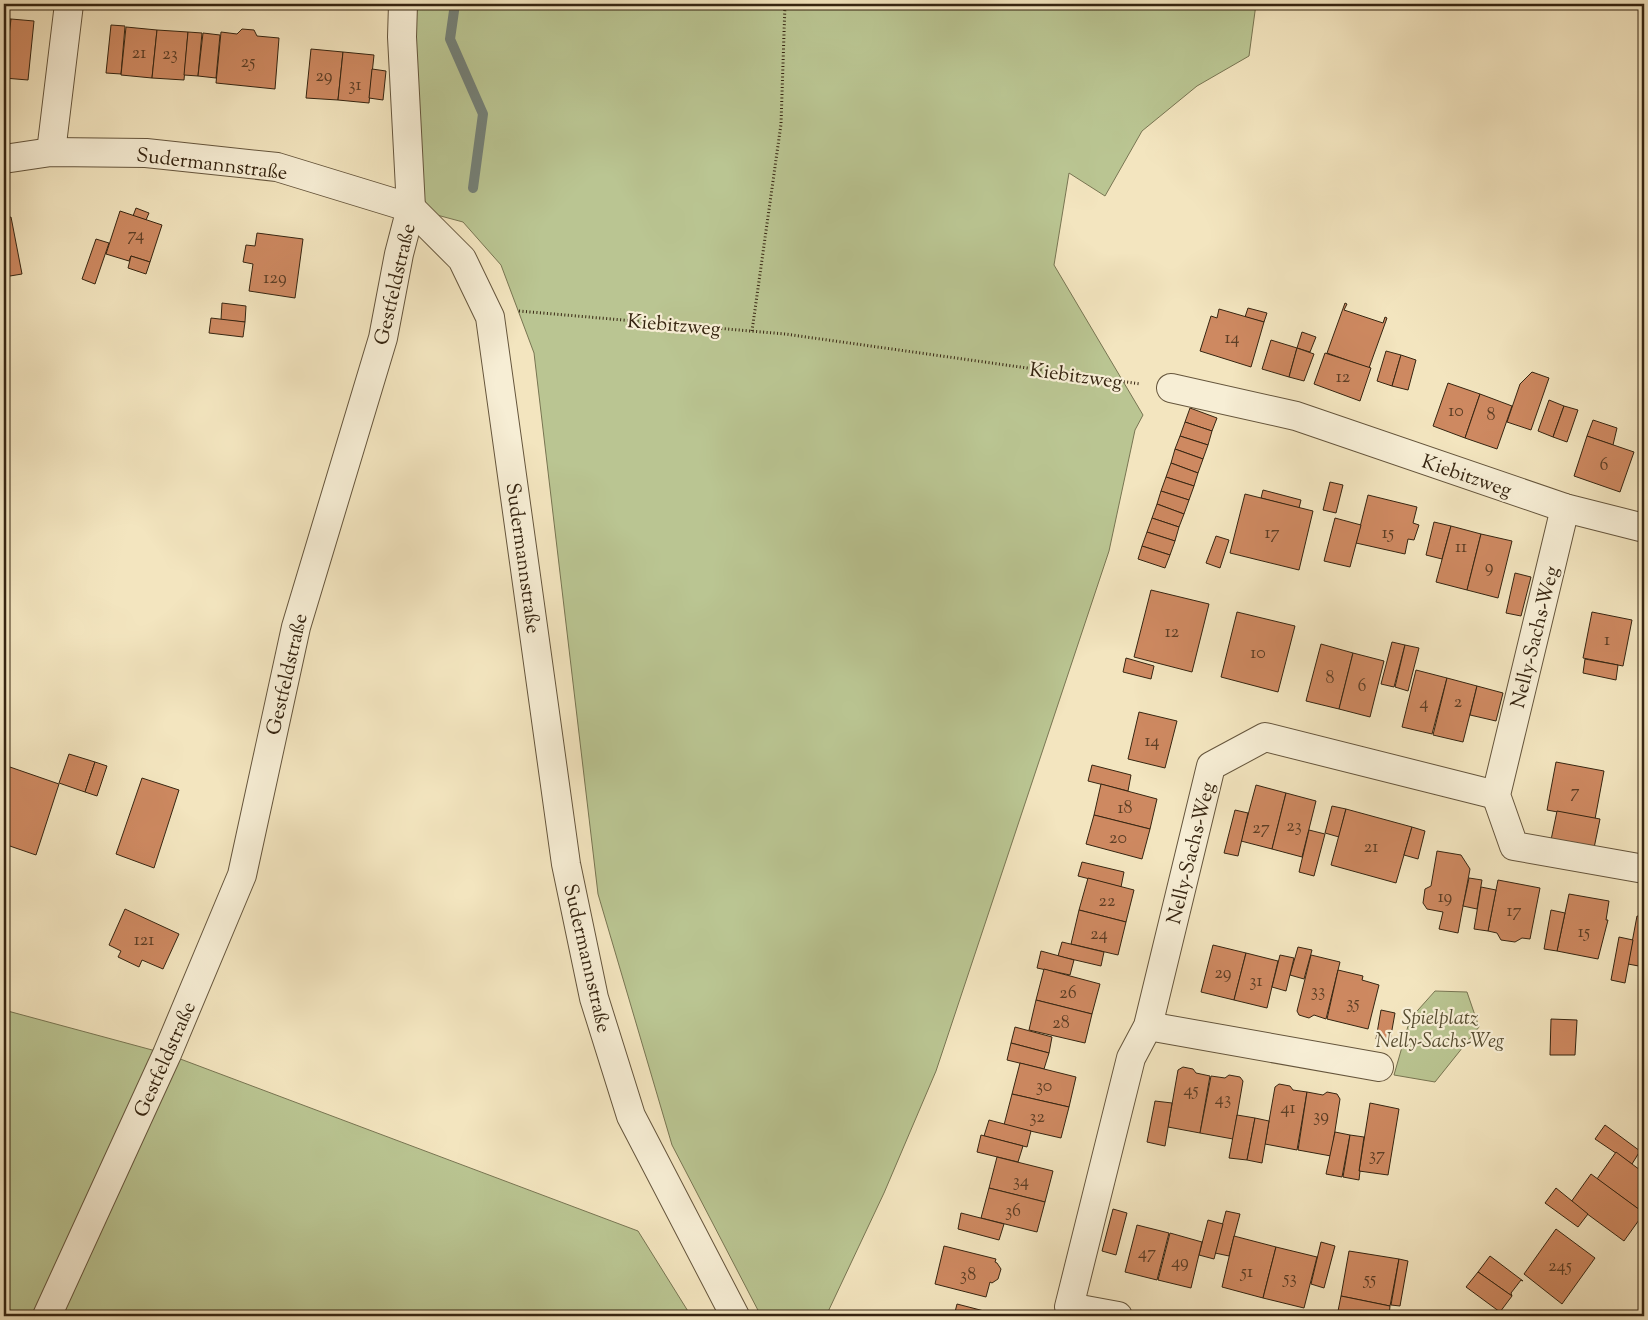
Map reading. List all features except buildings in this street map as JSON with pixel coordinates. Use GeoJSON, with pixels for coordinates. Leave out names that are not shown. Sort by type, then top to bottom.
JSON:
{"type":"FeatureCollection","features":[{"type":"Feature","properties":{"kind":"street"},"geometry":{"type":"LineString","coordinates":[[51,152],[69,4]]}},
{"type":"Feature","properties":{"kind":"street","name":"Gestfeldstraße"},"geometry":{"type":"LineString","coordinates":[[47,1316],[167,1054],[242,875],[296,627],[383,338],[398,254],[411,208],[402,37],[403,4]]}},
{"type":"Feature","properties":{"kind":"street","name":"Sudermannstraße"},"geometry":{"type":"LineString","coordinates":[[4,158],[51,152],[146,153],[277,167],[411,208],[462,259],[490,317],[566,864],[594,998],[631,1116],[736,1316]]}},
{"type":"Feature","properties":{"kind":"street","name":"Kiebitzweg"},"geometry":{"type":"LineString","coordinates":[[1171,388],[1296,416],[1565,508],[1644,528]]}},
{"type":"Feature","properties":{"kind":"street","name":"Nelly-Sachs-Weg"},"geometry":{"type":"LineString","coordinates":[[1118,1316],[1061,1312],[1131,1058],[1148,1026],[1211,766],[1265,737],[1496,795],[1565,508]]}},
{"type":"Feature","properties":{"kind":"street"},"geometry":{"type":"LineString","coordinates":[[1496,795],[1514,846],[1644,869]]}},
{"type":"Feature","properties":{"kind":"street"},"geometry":{"type":"LineString","coordinates":[[1148,1026],[1380,1067]]}},
{"type":"Feature","properties":{"kind":"path"},"geometry":{"type":"LineString","coordinates":[[752,331],[781,124],[785,4]]}},
{"type":"Feature","properties":{"kind":"path","name":"Kiebitzweg"},"geometry":{"type":"LineString","coordinates":[[490,317],[522,310],[752,331],[1171,388]]}},
{"type":"Feature","properties":{"kind":"green space"},"geometry":{"type":"Polygon","coordinates":[[[405,4],[1256,4],[1249,56],[1197,86],[1142,131],[1105,196],[1069,173],[1054,265],[1143,415],[1135,430],[1109,551],[936,1071],[884,1193],[826,1316],[761,1316],[672,1145],[598,894],[534,353],[501,265],[463,222],[411,208],[405,4]]]}},
{"type":"Feature","properties":{"kind":"green space","name":"Spielplatz Nelly-Sachs-Weg"},"geometry":{"type":"Polygon","coordinates":[[[1435,991],[1467,992],[1479,1027],[1435,1082],[1394,1075],[1410,1019],[1435,991]]]}},
{"type":"Feature","properties":{"kind":"green space"},"geometry":{"type":"Polygon","coordinates":[[[4,1010],[167,1054],[638,1231],[691,1316],[4,1316],[4,1010]]]}},
{"type":"Feature","properties":{"kind":"waterway"},"geometry":{"type":"LineString","coordinates":[[455,4],[450,39],[483,114],[473,188]]}}]}
